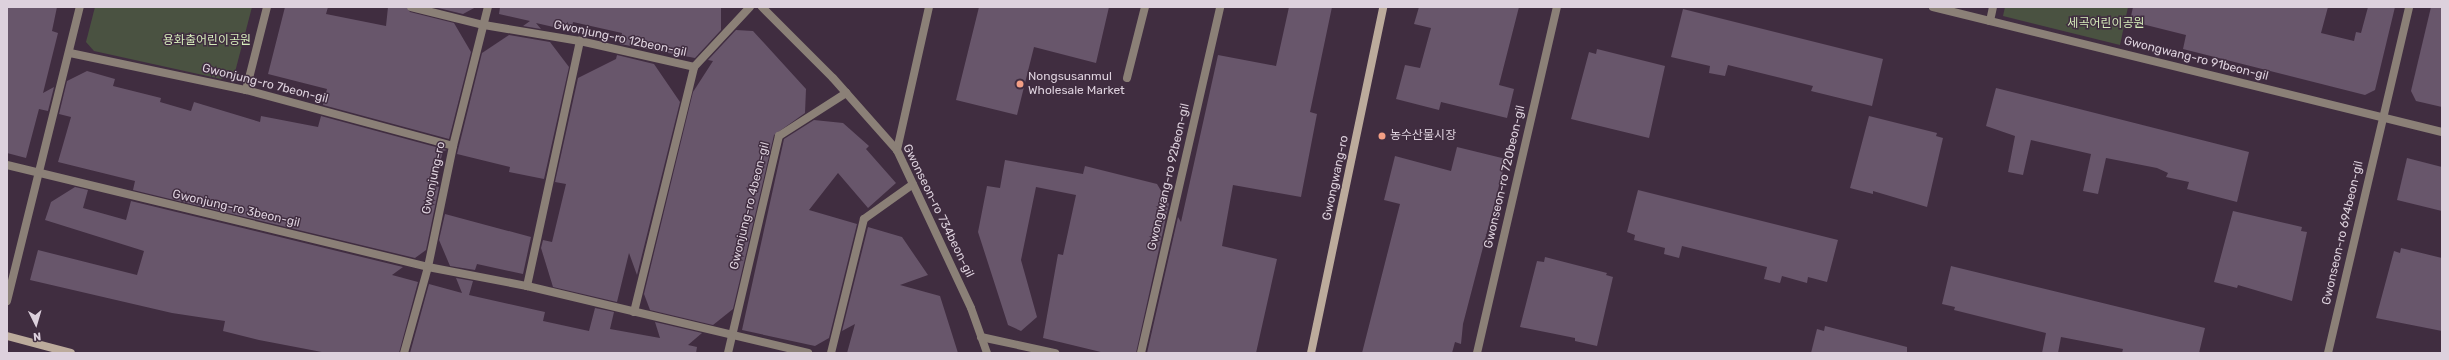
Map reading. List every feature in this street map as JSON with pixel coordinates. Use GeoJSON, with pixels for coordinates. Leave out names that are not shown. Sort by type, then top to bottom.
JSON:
{"type":"FeatureCollection","features":[{"type":"Feature","properties":{"kind":"street"},"geometry":{"type":"LineString","coordinates":[[7,301],[38,174],[70,53],[80,7]]}},
{"type":"Feature","properties":{"kind":"street"},"geometry":{"type":"LineString","coordinates":[[246,90],[267,7]]}},
{"type":"Feature","properties":{"kind":"street","name":"Gwonjung-ro 12beon-gil"},"geometry":{"type":"LineString","coordinates":[[411,7],[484,25],[580,41],[694,67],[750,7]]}},
{"type":"Feature","properties":{"kind":"street","name":"Gwonjung-ro"},"geometry":{"type":"LineString","coordinates":[[404,353],[428,267],[453,146],[488,7]]}},
{"type":"Feature","properties":{"kind":"street","name":"Gwonseon-ro 734beon-gil"},"geometry":{"type":"LineString","coordinates":[[762,7],[846,93],[897,150],[988,353]]}},
{"type":"Feature","properties":{"kind":"street"},"geometry":{"type":"LineString","coordinates":[[897,150],[929,7]]}},
{"type":"Feature","properties":{"kind":"street"},"geometry":{"type":"LineString","coordinates":[[1127,78],[1145,7]]}},
{"type":"Feature","properties":{"kind":"street","name":"Gwongwang-ro 92beon-gil"},"geometry":{"type":"LineString","coordinates":[[1141,353],[1220,7]]}},
{"type":"Feature","properties":{"kind":"street","name":"Gwongwang-ro"},"geometry":{"type":"LineString","coordinates":[[1311,353],[1383,7]]}},
{"type":"Feature","properties":{"kind":"street","name":"Gwonseon-ro 720beon-gil"},"geometry":{"type":"LineString","coordinates":[[1477,353],[1556,7]]}},
{"type":"Feature","properties":{"kind":"street","name":"Gwongwang-ro 91beon-gil"},"geometry":{"type":"LineString","coordinates":[[1933,7],[2442,132]]}},
{"type":"Feature","properties":{"kind":"street"},"geometry":{"type":"LineString","coordinates":[[1990,20],[1993,7]]}},
{"type":"Feature","properties":{"kind":"street","name":"Gwonseon-ro 694beon-gil"},"geometry":{"type":"LineString","coordinates":[[2328,353],[2409,7]]}},
{"type":"Feature","properties":{"kind":"street"},"geometry":{"type":"LineString","coordinates":[[527,286],[580,41]]}},
{"type":"Feature","properties":{"kind":"street","name":"Gwonjung-ro 7beon-gil"},"geometry":{"type":"LineString","coordinates":[[70,53],[246,90],[453,146]]}},
{"type":"Feature","properties":{"kind":"street"},"geometry":{"type":"LineString","coordinates":[[634,312],[694,67]]}},
{"type":"Feature","properties":{"kind":"street","name":"Gwonjung-ro 4beon-gil"},"geometry":{"type":"LineString","coordinates":[[728,353],[780,136],[846,93]]}},
{"type":"Feature","properties":{"kind":"street","name":"Gwonjung-ro 3beon-gil"},"geometry":{"type":"LineString","coordinates":[[7,165],[38,174],[428,267]]}},
{"type":"Feature","properties":{"kind":"street"},"geometry":{"type":"LineString","coordinates":[[831,353],[864,219],[913,184]]}},
{"type":"Feature","properties":{"kind":"street"},"geometry":{"type":"LineString","coordinates":[[428,267],[527,286],[808,353]]}},
{"type":"Feature","properties":{"kind":"street"},"geometry":{"type":"LineString","coordinates":[[7,336],[71,353]]}},
{"type":"Feature","properties":{"kind":"street"},"geometry":{"type":"LineString","coordinates":[[981,336],[1055,353]]}},
{"type":"Feature","properties":{"kind":"green space","name":"용화출어린이공원"},"geometry":{"type":"Polygon","coordinates":[[[95,7],[252,7],[235,72],[221,79],[94,51],[86,42],[95,7]]]}},
{"type":"Feature","properties":{"kind":"green space","name":"세곡어린이공원"},"geometry":{"type":"Polygon","coordinates":[[[2005,7],[2128,7],[2120,45],[2003,16],[2005,7]]]}},
{"type":"Feature","properties":{"kind":"building"},"geometry":{"type":"Polygon","coordinates":[[[7,7],[57,7],[52,31],[58,33],[43,93],[54,87],[48,111],[39,109],[26,158],[7,153],[7,7]]]}},
{"type":"Feature","properties":{"kind":"building"},"geometry":{"type":"Polygon","coordinates":[[[285,7],[328,7],[326,14],[386,26],[388,7],[406,7],[410,12],[454,23],[471,52],[449,139],[323,105],[327,89],[268,74],[285,7]]]}},
{"type":"Feature","properties":{"kind":"building"},"geometry":{"type":"Polygon","coordinates":[[[434,7],[476,7],[463,14],[434,7]]]}},
{"type":"Feature","properties":{"kind":"building"},"geometry":{"type":"Polygon","coordinates":[[[500,7],[721,7],[721,30],[695,58],[620,44],[622,33],[573,22],[571,31],[536,23],[541,29],[523,26],[530,21],[499,14],[500,7]]]}},
{"type":"Feature","properties":{"kind":"building"},"geometry":{"type":"Polygon","coordinates":[[[979,7],[1109,7],[1096,63],[1034,47],[1017,115],[956,100],[979,7]]]}},
{"type":"Feature","properties":{"kind":"building"},"geometry":{"type":"Polygon","coordinates":[[[1289,7],[1332,7],[1310,112],[1317,114],[1301,197],[1233,185],[1222,246],[1277,259],[1256,353],[1147,353],[1178,217],[1181,222],[1218,55],[1276,66],[1289,7]]]}},
{"type":"Feature","properties":{"kind":"building"},"geometry":{"type":"Polygon","coordinates":[[[1419,7],[1519,7],[1499,85],[1514,89],[1507,118],[1441,102],[1439,110],[1396,99],[1405,65],[1420,68],[1431,28],[1414,24],[1419,7]]]}},
{"type":"Feature","properties":{"kind":"building"},"geometry":{"type":"Polygon","coordinates":[[[2133,7],[2328,7],[2321,33],[2354,41],[2356,32],[2361,33],[2368,7],[2395,7],[2375,90],[2365,95],[2183,49],[2186,35],[2130,21],[2133,7]]]}},
{"type":"Feature","properties":{"kind":"building"},"geometry":{"type":"Polygon","coordinates":[[[2431,7],[2442,7],[2442,107],[2416,101],[2411,91],[2431,7]]]}},
{"type":"Feature","properties":{"kind":"building"},"geometry":{"type":"Polygon","coordinates":[[[1683,9],[1883,59],[1872,106],[1811,91],[1813,86],[1728,65],[1725,76],[1709,73],[1710,66],[1671,57],[1683,9]]]}},
{"type":"Feature","properties":{"kind":"building"},"geometry":{"type":"Polygon","coordinates":[[[736,30],[753,31],[806,89],[805,113],[774,135],[733,309],[713,325],[650,310],[644,294],[693,92],[713,61],[708,60],[736,30]]]}},
{"type":"Feature","properties":{"kind":"building"},"geometry":{"type":"Polygon","coordinates":[[[509,35],[550,42],[569,67],[544,179],[509,172],[510,167],[457,154],[482,53],[509,35]]]}},
{"type":"Feature","properties":{"kind":"building"},"geometry":{"type":"Polygon","coordinates":[[[1597,49],[1665,66],[1649,138],[1571,119],[1589,52],[1596,54],[1597,49]]]}},
{"type":"Feature","properties":{"kind":"building"},"geometry":{"type":"Polygon","coordinates":[[[617,55],[654,64],[680,102],[637,275],[629,253],[617,302],[553,287],[541,248],[543,240],[552,242],[566,184],[555,182],[578,78],[616,59],[617,55]]]}},
{"type":"Feature","properties":{"kind":"building"},"geometry":{"type":"Polygon","coordinates":[[[87,71],[115,79],[113,86],[161,98],[160,102],[191,111],[194,102],[260,122],[261,116],[318,127],[321,116],[447,150],[443,151],[434,186],[439,187],[426,250],[415,258],[133,190],[135,181],[58,162],[71,117],[59,114],[67,81],[87,71]]]}},
{"type":"Feature","properties":{"kind":"building"},"geometry":{"type":"Polygon","coordinates":[[[1996,88],[2249,152],[2237,202],[2187,189],[2189,182],[2166,177],[2168,173],[2157,168],[2106,158],[2098,194],[2083,191],[2091,154],[2031,140],[2023,175],[2008,172],[2015,136],[1986,126],[1996,88]]]}},
{"type":"Feature","properties":{"kind":"building"},"geometry":{"type":"Polygon","coordinates":[[[1869,116],[1937,133],[1936,136],[1943,138],[1927,207],[1873,191],[1873,194],[1850,188],[1869,116]]]}},
{"type":"Feature","properties":{"kind":"building"},"geometry":{"type":"Polygon","coordinates":[[[814,120],[843,123],[869,146],[866,149],[896,183],[868,208],[838,173],[809,210],[857,224],[829,338],[815,346],[742,330],[784,139],[814,120]]]}},
{"type":"Feature","properties":{"kind":"building"},"geometry":{"type":"Polygon","coordinates":[[[1457,147],[1506,159],[1463,324],[1461,344],[1455,342],[1452,353],[1362,353],[1400,204],[1384,200],[1395,156],[1451,171],[1457,147]]]}},
{"type":"Feature","properties":{"kind":"building"},"geometry":{"type":"Polygon","coordinates":[[[2407,158],[2442,167],[2442,211],[2397,200],[2407,158]]]}},
{"type":"Feature","properties":{"kind":"building"},"geometry":{"type":"Polygon","coordinates":[[[1005,160],[1083,174],[1085,166],[1157,184],[1169,204],[1136,353],[1105,353],[1043,338],[1058,254],[1063,255],[1076,195],[1036,187],[1021,260],[1037,317],[1021,331],[1008,325],[978,232],[987,186],[1000,188],[1005,160]]]}},
{"type":"Feature","properties":{"kind":"building"},"geometry":{"type":"Polygon","coordinates":[[[75,187],[88,190],[83,208],[126,220],[131,201],[403,267],[392,275],[418,282],[399,353],[327,353],[259,340],[223,331],[225,321],[172,313],[30,280],[38,250],[137,275],[144,251],[45,220],[51,202],[75,187]]]}},
{"type":"Feature","properties":{"kind":"building"},"geometry":{"type":"Polygon","coordinates":[[[1638,190],[1838,240],[1827,282],[1808,277],[1807,283],[1782,276],[1780,283],[1764,279],[1767,267],[1682,246],[1679,258],[1664,254],[1665,248],[1634,240],[1635,235],[1627,232],[1638,190]]]}},
{"type":"Feature","properties":{"kind":"building"},"geometry":{"type":"Polygon","coordinates":[[[2233,211],[2302,227],[2301,231],[2307,232],[2292,301],[2238,285],[2237,288],[2214,282],[2233,211]]]}},
{"type":"Feature","properties":{"kind":"building"},"geometry":{"type":"Polygon","coordinates":[[[445,214],[531,237],[523,274],[477,264],[475,270],[450,266],[439,240],[445,214]]]}},
{"type":"Feature","properties":{"kind":"building"},"geometry":{"type":"Polygon","coordinates":[[[868,227],[902,237],[928,275],[900,285],[940,296],[958,353],[847,353],[855,324],[842,331],[868,227]]]}},
{"type":"Feature","properties":{"kind":"building"},"geometry":{"type":"Polygon","coordinates":[[[2401,248],[2442,258],[2442,331],[2376,318],[2394,251],[2400,253],[2401,248]]]}},
{"type":"Feature","properties":{"kind":"building"},"geometry":{"type":"Polygon","coordinates":[[[1545,257],[1607,273],[1606,275],[1613,277],[1597,346],[1575,341],[1575,338],[1520,327],[1537,261],[1544,262],[1545,257]]]}},
{"type":"Feature","properties":{"kind":"building"},"geometry":{"type":"Polygon","coordinates":[[[1951,266],[2205,328],[2199,353],[2122,353],[2123,349],[2061,337],[2058,353],[2042,353],[2046,333],[1954,310],[1955,307],[1942,304],[1951,266]]]}},
{"type":"Feature","properties":{"kind":"building"},"geometry":{"type":"Polygon","coordinates":[[[456,278],[473,281],[469,295],[545,312],[543,321],[589,331],[595,308],[614,312],[610,329],[660,338],[655,322],[702,333],[688,345],[697,347],[696,353],[410,353],[429,284],[462,293],[456,278]]]}},
{"type":"Feature","properties":{"kind":"building"},"geometry":{"type":"Polygon","coordinates":[[[1825,326],[1907,347],[1907,353],[1811,353],[1817,329],[1824,331],[1825,326]]]}},
{"type":"Feature","properties":{"kind":"place","name":"Nongsusanmul Wholesale Market"},"geometry":{"type":"Point","coordinates":[1020,84]}},
{"type":"Feature","properties":{"kind":"place","name":"농수산물시장"},"geometry":{"type":"Point","coordinates":[1382,136]}}]}
